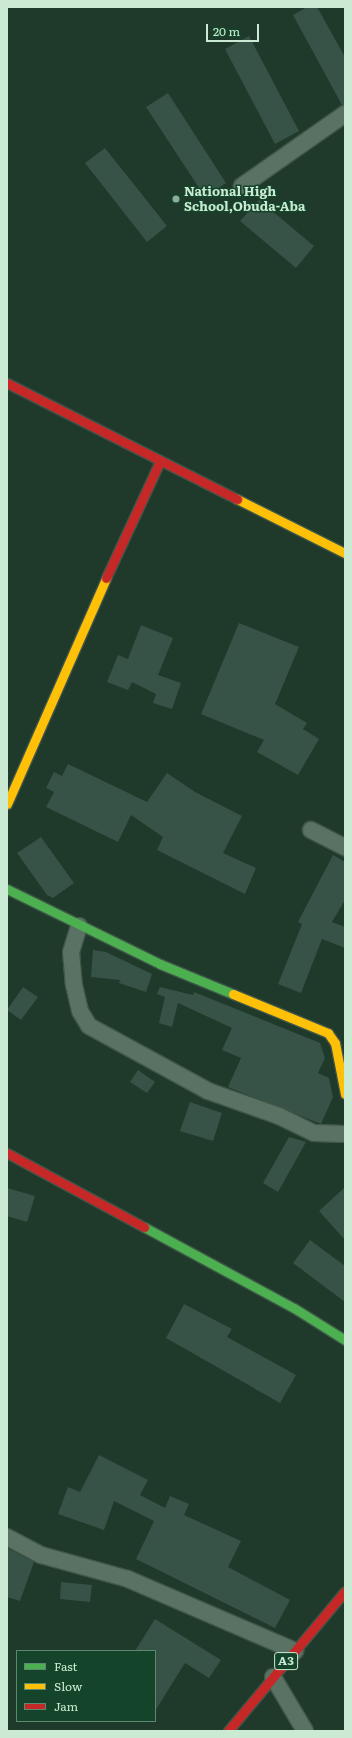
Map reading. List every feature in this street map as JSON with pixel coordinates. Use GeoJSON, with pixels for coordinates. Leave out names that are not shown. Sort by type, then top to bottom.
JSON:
{"type":"FeatureCollection","features":[{"type":"Feature","properties":{"kind":"main road"},"geometry":{"type":"LineString","coordinates":[[7,383],[345,553]]}},
{"type":"Feature","properties":{"kind":"main road"},"geometry":{"type":"LineString","coordinates":[[7,804],[72,651],[160,461]]}},
{"type":"Feature","properties":{"kind":"main road"},"geometry":{"type":"LineString","coordinates":[[8,891],[160,964],[328,1033],[335,1043],[345,1094]]}},
{"type":"Feature","properties":{"kind":"main road"},"geometry":{"type":"LineString","coordinates":[[7,1152],[294,1308],[345,1340]]}},
{"type":"Feature","properties":{"kind":"main road","name":"A3"},"geometry":{"type":"LineString","coordinates":[[228,1731],[345,1591]]}},
{"type":"Feature","properties":{"kind":"street"},"geometry":{"type":"LineString","coordinates":[[242,186],[345,114]]}},
{"type":"Feature","properties":{"kind":"street"},"geometry":{"type":"LineString","coordinates":[[311,830],[345,847]]}},
{"type":"Feature","properties":{"kind":"street"},"geometry":{"type":"LineString","coordinates":[[79,926],[71,952],[74,985],[80,1010],[89,1026],[208,1091],[279,1116],[314,1133],[345,1134]]}},
{"type":"Feature","properties":{"kind":"street"},"geometry":{"type":"LineString","coordinates":[[7,1537],[41,1555],[128,1579],[295,1651]]}},
{"type":"Feature","properties":{"kind":"street"},"geometry":{"type":"LineString","coordinates":[[273,1677],[305,1731]]}},
{"type":"Feature","properties":{"kind":"building"},"geometry":{"type":"Polygon","coordinates":[[[307,7],[317,7],[345,57],[345,105],[342,105],[293,15],[307,7]]]}},
{"type":"Feature","properties":{"kind":"building"},"geometry":{"type":"Polygon","coordinates":[[[249,36],[299,131],[275,144],[225,49],[249,36]]]}},
{"type":"Feature","properties":{"kind":"building"},"geometry":{"type":"Polygon","coordinates":[[[168,93],[226,183],[205,197],[146,107],[168,93]]]}},
{"type":"Feature","properties":{"kind":"building"},"geometry":{"type":"Polygon","coordinates":[[[105,148],[167,226],[147,242],[85,163],[105,148]]]}},
{"type":"Feature","properties":{"kind":"building"},"geometry":{"type":"Polygon","coordinates":[[[259,200],[314,246],[296,268],[240,221],[259,200]]]}},
{"type":"Feature","properties":{"kind":"building"},"geometry":{"type":"Polygon","coordinates":[[[239,623],[299,647],[275,704],[307,723],[303,729],[319,739],[298,775],[257,752],[264,740],[201,714],[239,623]]]}},
{"type":"Feature","properties":{"kind":"building"},"geometry":{"type":"Polygon","coordinates":[[[141,625],[173,638],[158,675],[181,683],[172,709],[153,703],[156,694],[132,682],[128,690],[107,682],[118,655],[128,659],[141,625]]]}},
{"type":"Feature","properties":{"kind":"building"},"geometry":{"type":"Polygon","coordinates":[[[68,764],[147,802],[167,773],[195,792],[242,816],[223,853],[256,868],[245,894],[157,850],[163,837],[131,815],[118,842],[46,807],[54,792],[46,788],[54,772],[62,776],[68,764]]]}},
{"type":"Feature","properties":{"kind":"building"},"geometry":{"type":"Polygon","coordinates":[[[41,837],[74,883],[53,898],[47,895],[17,853],[41,837]]]}},
{"type":"Feature","properties":{"kind":"building"},"geometry":{"type":"Polygon","coordinates":[[[333,855],[345,862],[345,900],[332,922],[345,927],[345,948],[322,939],[301,993],[278,984],[302,924],[298,922],[333,855]]]}},
{"type":"Feature","properties":{"kind":"building"},"geometry":{"type":"Polygon","coordinates":[[[93,950],[106,952],[152,974],[146,992],[119,983],[120,980],[91,977],[93,950]]]}},
{"type":"Feature","properties":{"kind":"building"},"geometry":{"type":"Polygon","coordinates":[[[23,987],[38,997],[21,1020],[7,1010],[23,987]]]}},
{"type":"Feature","properties":{"kind":"building"},"geometry":{"type":"Polygon","coordinates":[[[160,987],[193,995],[194,992],[320,1043],[325,1058],[318,1073],[329,1078],[333,1097],[321,1124],[228,1087],[241,1058],[222,1050],[232,1028],[178,1003],[172,1027],[159,1023],[165,997],[157,994],[160,987]]]}},
{"type":"Feature","properties":{"kind":"building"},"geometry":{"type":"Polygon","coordinates":[[[138,1070],[155,1082],[147,1093],[130,1082],[138,1070]]]}},
{"type":"Feature","properties":{"kind":"building"},"geometry":{"type":"Polygon","coordinates":[[[190,1102],[222,1113],[213,1141],[180,1131],[190,1102]]]}},
{"type":"Feature","properties":{"kind":"building"},"geometry":{"type":"Polygon","coordinates":[[[289,1137],[306,1142],[278,1192],[263,1183],[289,1137]]]}},
{"type":"Feature","properties":{"kind":"building"},"geometry":{"type":"Polygon","coordinates":[[[345,1187],[345,1240],[319,1211],[345,1187]]]}},
{"type":"Feature","properties":{"kind":"building"},"geometry":{"type":"Polygon","coordinates":[[[7,1188],[35,1196],[27,1222],[7,1216],[7,1188]]]}},
{"type":"Feature","properties":{"kind":"building"},"geometry":{"type":"Polygon","coordinates":[[[310,1240],[345,1266],[345,1302],[293,1263],[310,1240]]]}},
{"type":"Feature","properties":{"kind":"building"},"geometry":{"type":"Polygon","coordinates":[[[184,1304],[232,1329],[227,1337],[296,1375],[280,1403],[166,1338],[184,1304]]]}},
{"type":"Feature","properties":{"kind":"building"},"geometry":{"type":"Polygon","coordinates":[[[99,1455],[148,1480],[140,1495],[165,1508],[170,1496],[189,1504],[184,1515],[241,1541],[228,1567],[290,1600],[275,1628],[136,1559],[154,1521],[114,1501],[104,1530],[58,1514],[68,1487],[80,1492],[99,1455]]]}},
{"type":"Feature","properties":{"kind":"building"},"geometry":{"type":"Polygon","coordinates":[[[7,1548],[34,1562],[20,1601],[7,1597],[7,1548]]]}},
{"type":"Feature","properties":{"kind":"building"},"geometry":{"type":"Polygon","coordinates":[[[61,1582],[92,1585],[90,1602],[60,1599],[61,1582]]]}},
{"type":"Feature","properties":{"kind":"building"},"geometry":{"type":"Polygon","coordinates":[[[155,1619],[221,1660],[209,1678],[185,1663],[156,1709],[156,1650],[136,1650],[155,1619]]]}},
{"type":"Feature","properties":{"kind":"traffic: fast"},"geometry":{"type":"LineString","coordinates":[[7,889],[160,964],[233,994]]}},
{"type":"Feature","properties":{"kind":"traffic: fast"},"geometry":{"type":"LineString","coordinates":[[144,1227],[294,1308],[345,1340]]}},
{"type":"Feature","properties":{"kind":"traffic: slow"},"geometry":{"type":"LineString","coordinates":[[237,499],[345,553]]}},
{"type":"Feature","properties":{"kind":"traffic: slow"},"geometry":{"type":"LineString","coordinates":[[7,804],[106,578]]}},
{"type":"Feature","properties":{"kind":"traffic: slow"},"geometry":{"type":"LineString","coordinates":[[233,994],[328,1033],[335,1043],[345,1094]]}},
{"type":"Feature","properties":{"kind":"traffic: jam"},"geometry":{"type":"LineString","coordinates":[[7,383],[237,499]]}},
{"type":"Feature","properties":{"kind":"traffic: jam"},"geometry":{"type":"LineString","coordinates":[[106,578],[160,461]]}},
{"type":"Feature","properties":{"kind":"traffic: jam"},"geometry":{"type":"LineString","coordinates":[[7,1153],[144,1227]]}},
{"type":"Feature","properties":{"kind":"traffic: jam"},"geometry":{"type":"LineString","coordinates":[[228,1731],[345,1591]]}},
{"type":"Feature","properties":{"kind":"place","name":"National High School,Obuda-Aba"},"geometry":{"type":"Point","coordinates":[176,199]}}]}
